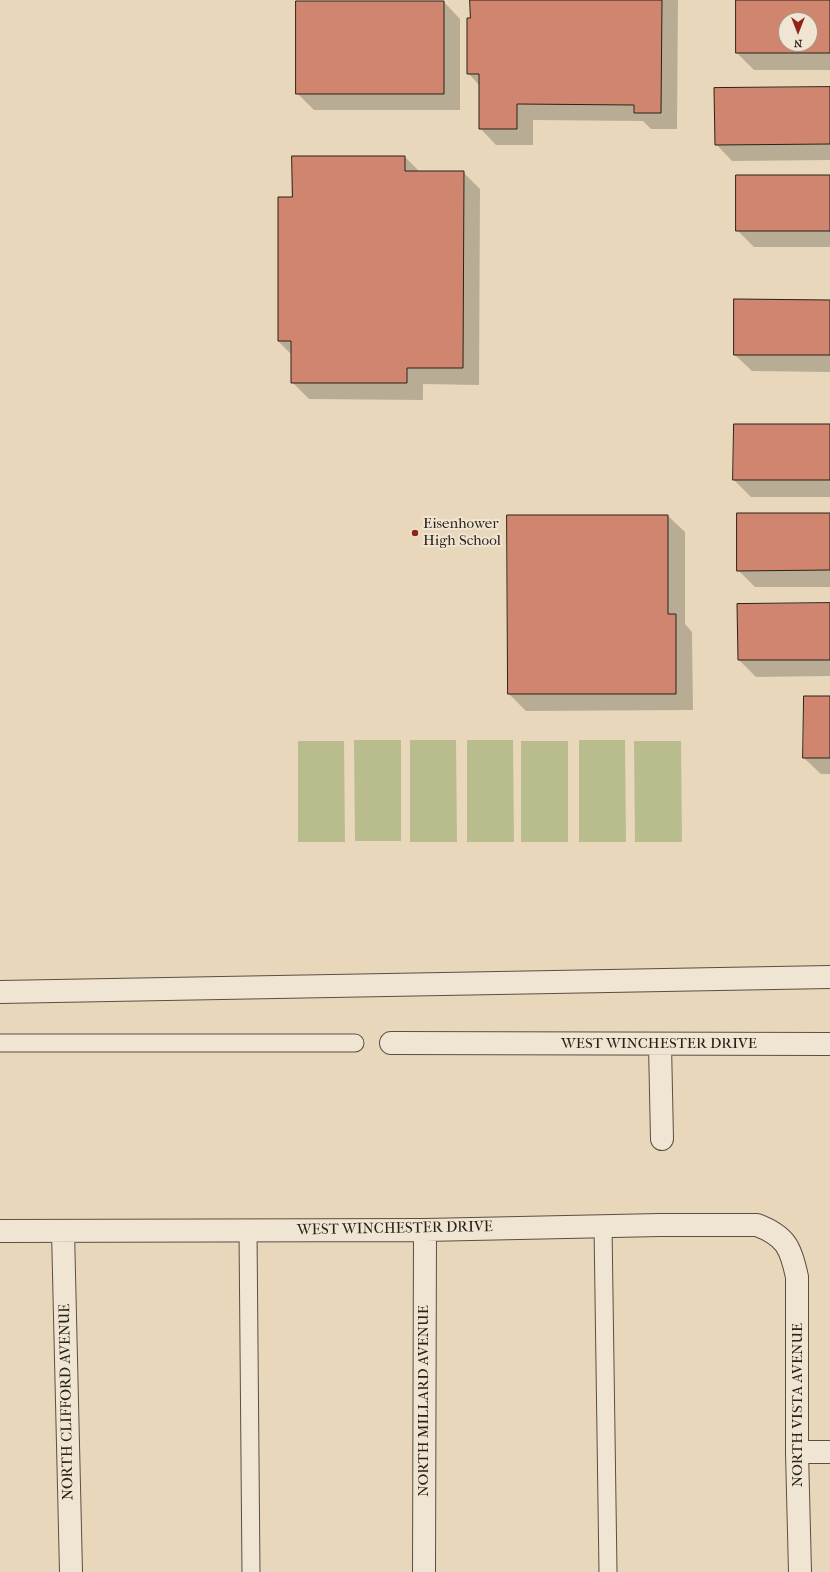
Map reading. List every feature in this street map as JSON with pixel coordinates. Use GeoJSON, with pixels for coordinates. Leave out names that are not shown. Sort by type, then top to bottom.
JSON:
{"type":"FeatureCollection","features":[{"type":"Feature","properties":{"kind":"street"},"geometry":{"type":"LineString","coordinates":[[0,992],[830,977]]}},
{"type":"Feature","properties":{"kind":"street","name":"WEST WINCHESTER DRIVE"},"geometry":{"type":"LineString","coordinates":[[391,1043],[660,1045],[830,1044]]}},
{"type":"Feature","properties":{"kind":"street"},"geometry":{"type":"LineString","coordinates":[[660,1045],[662,1139]]}},
{"type":"Feature","properties":{"kind":"street","name":"WEST WINCHESTER DRIVE"},"geometry":{"type":"LineString","coordinates":[[0,1231],[425,1230],[603,1226],[757,1225],[772,1231],[784,1241]]}},
{"type":"Feature","properties":{"kind":"street","name":"NORTH MILLARD AVENUE"},"geometry":{"type":"LineString","coordinates":[[424,1572],[425,1230]]}},
{"type":"Feature","properties":{"kind":"street","name":"NORTH CLIFFORD AVENUE"},"geometry":{"type":"LineString","coordinates":[[63,1231],[71,1572]]}},
{"type":"Feature","properties":{"kind":"street","name":"NORTH VISTA AVENUE"},"geometry":{"type":"LineString","coordinates":[[784,1241],[792,1256],[797,1277],[797,1452],[800,1572]]}},
{"type":"Feature","properties":{"kind":"street"},"geometry":{"type":"LineString","coordinates":[[797,1452],[830,1452]]}},
{"type":"Feature","properties":{"kind":"lane"},"geometry":{"type":"LineString","coordinates":[[0,1043],[355,1043]]}},
{"type":"Feature","properties":{"kind":"lane"},"geometry":{"type":"LineString","coordinates":[[603,1226],[608,1572]]}},
{"type":"Feature","properties":{"kind":"lane"},"geometry":{"type":"LineString","coordinates":[[248,1231],[251,1572]]}},
{"type":"Feature","properties":{"kind":"green space"},"geometry":{"type":"Polygon","coordinates":[[[354,740],[401,740],[401,841],[355,841],[354,740]]]}},
{"type":"Feature","properties":{"kind":"green space"},"geometry":{"type":"Polygon","coordinates":[[[410,740],[456,740],[457,842],[410,842],[410,740]]]}},
{"type":"Feature","properties":{"kind":"green space"},"geometry":{"type":"Polygon","coordinates":[[[467,740],[513,740],[514,842],[467,842],[467,740]]]}},
{"type":"Feature","properties":{"kind":"green space"},"geometry":{"type":"Polygon","coordinates":[[[579,740],[625,740],[626,842],[579,842],[579,740]]]}},
{"type":"Feature","properties":{"kind":"green space"},"geometry":{"type":"Polygon","coordinates":[[[298,741],[344,741],[345,842],[298,842],[298,741]]]}},
{"type":"Feature","properties":{"kind":"green space"},"geometry":{"type":"Polygon","coordinates":[[[521,741],[568,741],[568,842],[521,842],[521,741]]]}},
{"type":"Feature","properties":{"kind":"green space"},"geometry":{"type":"Polygon","coordinates":[[[634,741],[681,741],[682,842],[635,842],[634,741]]]}},
{"type":"Feature","properties":{"kind":"building"},"geometry":{"type":"Polygon","coordinates":[[[470,0],[662,0],[661,113],[634,113],[634,105],[517,104],[517,129],[479,129],[479,74],[467,74],[467,18],[470,18],[470,0]]]}},
{"type":"Feature","properties":{"kind":"building"},"geometry":{"type":"Polygon","coordinates":[[[736,0],[830,0],[830,53],[736,53],[736,0]]]}},
{"type":"Feature","properties":{"kind":"building"},"geometry":{"type":"Polygon","coordinates":[[[296,1],[444,1],[444,94],[296,94],[296,1]]]}},
{"type":"Feature","properties":{"kind":"building"},"geometry":{"type":"Polygon","coordinates":[[[830,87],[830,144],[715,145],[714,88],[830,87]]]}},
{"type":"Feature","properties":{"kind":"building"},"geometry":{"type":"Polygon","coordinates":[[[292,156],[405,156],[405,171],[464,171],[463,368],[407,368],[407,383],[291,383],[291,341],[278,341],[278,197],[292,197],[292,156]]]}},
{"type":"Feature","properties":{"kind":"building"},"geometry":{"type":"Polygon","coordinates":[[[736,175],[830,175],[830,231],[736,231],[736,175]]]}},
{"type":"Feature","properties":{"kind":"building"},"geometry":{"type":"Polygon","coordinates":[[[734,299],[830,300],[830,355],[734,355],[734,299]]]}},
{"type":"Feature","properties":{"kind":"building"},"geometry":{"type":"Polygon","coordinates":[[[734,424],[830,424],[830,480],[733,480],[734,424]]]}},
{"type":"Feature","properties":{"kind":"building"},"geometry":{"type":"Polygon","coordinates":[[[737,513],[830,513],[830,570],[737,571],[737,513]]]}},
{"type":"Feature","properties":{"kind":"building"},"geometry":{"type":"Polygon","coordinates":[[[507,515],[668,515],[668,614],[676,614],[676,694],[508,694],[507,515]]]}},
{"type":"Feature","properties":{"kind":"building"},"geometry":{"type":"Polygon","coordinates":[[[830,603],[830,660],[738,660],[737,604],[830,603]]]}},
{"type":"Feature","properties":{"kind":"building"},"geometry":{"type":"Polygon","coordinates":[[[804,696],[830,696],[830,758],[803,758],[804,696]]]}},
{"type":"Feature","properties":{"kind":"place","name":"Eisenhower High School"},"geometry":{"type":"Point","coordinates":[415,533]}}]}
